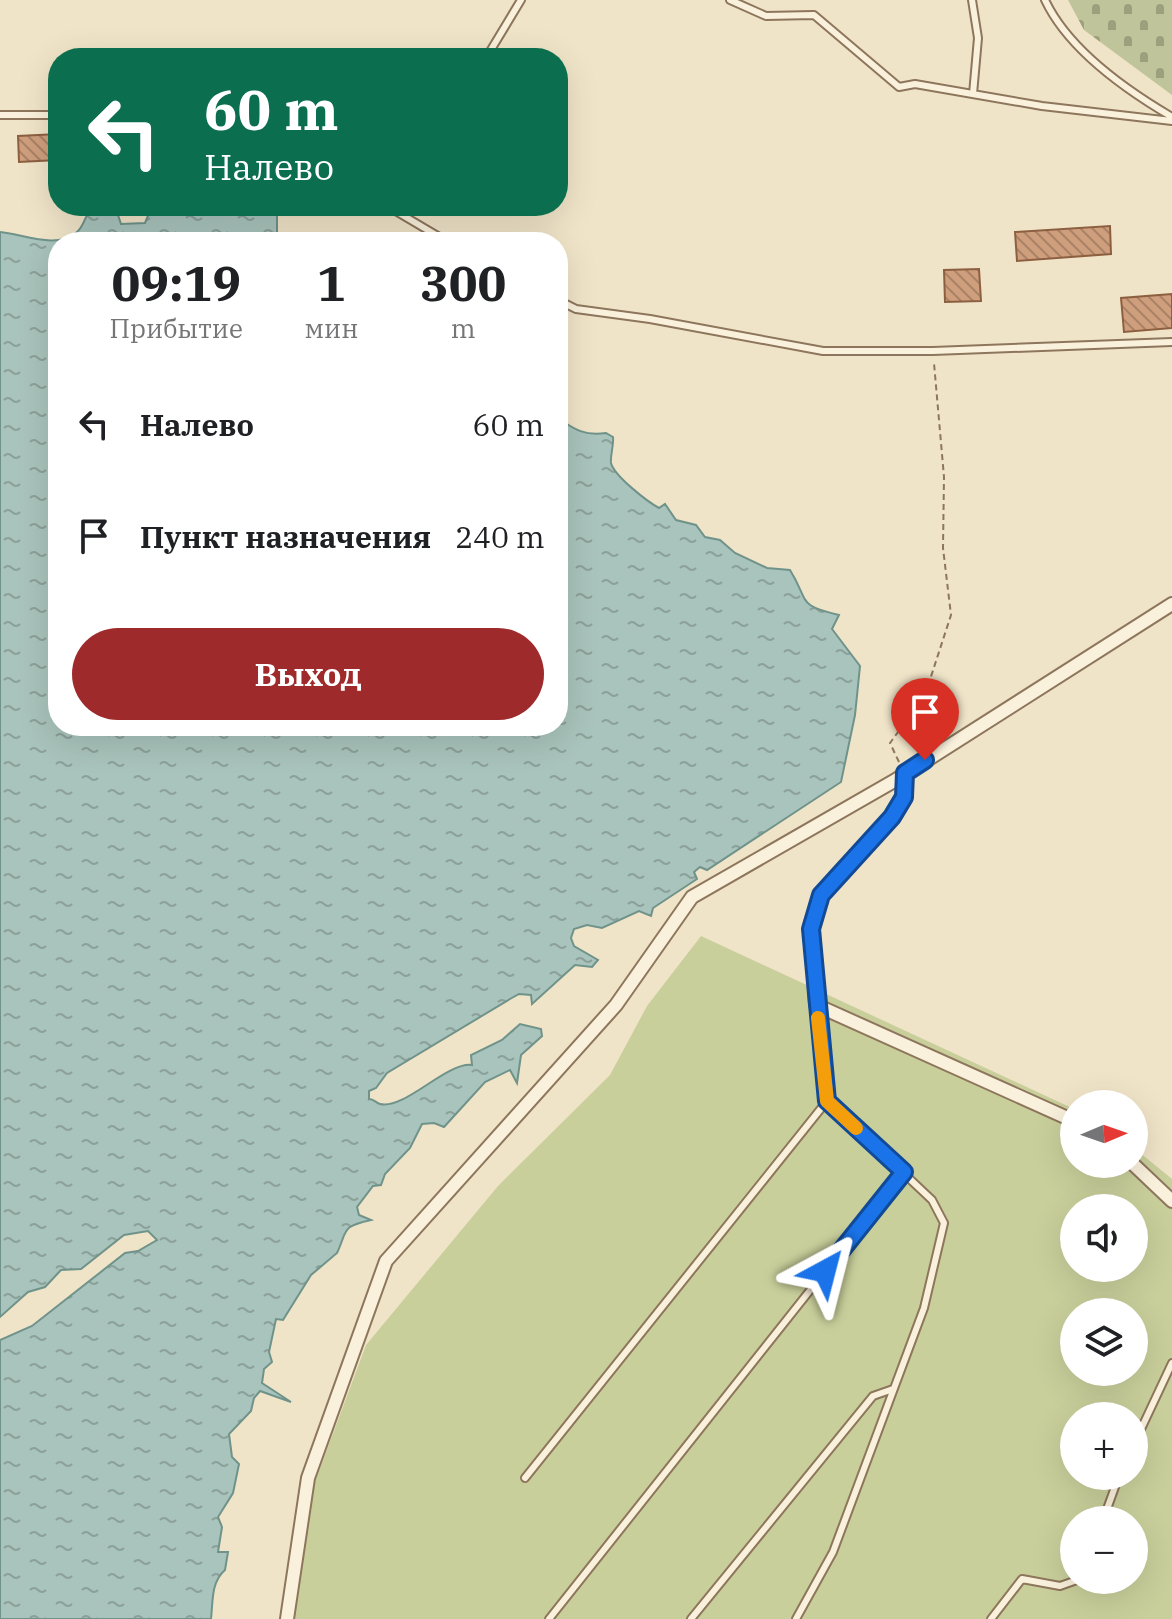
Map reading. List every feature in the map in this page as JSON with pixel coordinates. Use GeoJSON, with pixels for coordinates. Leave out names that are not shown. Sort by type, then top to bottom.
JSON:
{"type":"FeatureCollection","features":[{"type":"Feature","properties":{"kind":"street"},"geometry":{"type":"LineString","coordinates":[[287,1619],[308,1478],[386,1261],[616,1005],[692,897],[905,773],[1172,604]]}},
{"type":"Feature","properties":{"kind":"street"},"geometry":{"type":"LineString","coordinates":[[905,773],[904,797],[892,817],[821,895],[811,929],[816,1005],[1060,1115]]}},
{"type":"Feature","properties":{"kind":"street"},"geometry":{"type":"LineString","coordinates":[[1148,1178],[1172,1201]]}},
{"type":"Feature","properties":{"kind":"lane"},"geometry":{"type":"LineString","coordinates":[[492,48],[521,0]]}},
{"type":"Feature","properties":{"kind":"lane"},"geometry":{"type":"LineString","coordinates":[[730,0],[766,16],[814,15],[899,87],[915,84],[1172,119]]}},
{"type":"Feature","properties":{"kind":"lane"},"geometry":{"type":"LineString","coordinates":[[972,0],[978,38],[973,94]]}},
{"type":"Feature","properties":{"kind":"lane"},"geometry":{"type":"LineString","coordinates":[[1045,0],[1057,24],[1143,100],[1172,119]]}},
{"type":"Feature","properties":{"kind":"lane"},"geometry":{"type":"LineString","coordinates":[[0,115],[48,115]]}},
{"type":"Feature","properties":{"kind":"lane"},"geometry":{"type":"LineString","coordinates":[[404,216],[431,232]]}},
{"type":"Feature","properties":{"kind":"lane"},"geometry":{"type":"LineString","coordinates":[[568,305],[576,309],[650,319],[823,351],[933,351],[1172,342]]}},
{"type":"Feature","properties":{"kind":"lane"},"geometry":{"type":"LineString","coordinates":[[796,1619],[833,1552],[924,1308],[944,1223],[932,1200],[827,1101],[816,1005]]}},
{"type":"Feature","properties":{"kind":"lane"},"geometry":{"type":"LineString","coordinates":[[525,1478],[827,1101]]}},
{"type":"Feature","properties":{"kind":"lane"},"geometry":{"type":"LineString","coordinates":[[549,1619],[904,1172]]}},
{"type":"Feature","properties":{"kind":"lane"},"geometry":{"type":"LineString","coordinates":[[1148,1414],[1172,1363]]}},
{"type":"Feature","properties":{"kind":"lane"},"geometry":{"type":"LineString","coordinates":[[691,1619],[873,1396],[893,1389]]}},
{"type":"Feature","properties":{"kind":"lane"},"geometry":{"type":"LineString","coordinates":[[991,1619],[1022,1579],[1060,1586]]}},
{"type":"Feature","properties":{"kind":"path"},"geometry":{"type":"LineString","coordinates":[[905,773],[890,743],[925,695],[951,615],[943,548],[944,477],[933,351]]}},
{"type":"Feature","properties":{"kind":"green space"},"geometry":{"type":"Polygon","coordinates":[[[1068,0],[1172,0],[1172,95],[1084,30],[1068,0]]]}},
{"type":"Feature","properties":{"kind":"green space"},"geometry":{"type":"Polygon","coordinates":[[[701,936],[1060,1103],[1060,1178],[1148,1178],[1148,1159],[1172,1179],[1172,1619],[289,1619],[303,1514],[366,1345],[498,1186],[610,1075],[647,1006],[701,936]]]}},
{"type":"Feature","properties":{"kind":"water"},"geometry":{"type":"Polygon","coordinates":[[[87,216],[118,216],[121,224],[145,223],[148,216],[277,216],[277,232],[77,232],[87,216]]]}},
{"type":"Feature","properties":{"kind":"water"},"geometry":{"type":"Polygon","coordinates":[[[0,232],[48,240],[48,736],[568,736],[568,425],[580,431],[606,433],[613,437],[611,463],[618,475],[654,505],[659,508],[665,504],[676,520],[696,525],[705,537],[720,540],[735,553],[767,568],[790,570],[810,605],[839,615],[832,629],[860,666],[855,715],[841,782],[707,870],[700,867],[694,872],[697,879],[653,908],[651,916],[639,911],[602,928],[587,925],[574,929],[571,938],[574,946],[598,960],[592,967],[575,965],[532,1004],[531,995],[519,994],[510,999],[387,1073],[376,1088],[369,1091],[369,1099],[390,1104],[450,1071],[472,1065],[471,1055],[502,1040],[520,1024],[541,1029],[542,1036],[521,1055],[517,1083],[510,1070],[485,1082],[444,1127],[434,1123],[422,1124],[410,1148],[385,1174],[381,1185],[373,1186],[357,1207],[359,1215],[371,1220],[346,1230],[337,1253],[311,1275],[283,1320],[276,1319],[269,1352],[272,1362],[264,1369],[262,1383],[291,1402],[260,1391],[254,1398],[251,1411],[229,1434],[232,1457],[239,1464],[233,1493],[218,1517],[222,1527],[218,1552],[228,1552],[225,1570],[215,1586],[211,1619],[0,1619],[0,1340],[32,1326],[125,1253],[138,1251],[157,1240],[148,1231],[124,1235],[81,1269],[61,1270],[45,1287],[28,1292],[0,1317],[0,232]]]}},
{"type":"Feature","properties":{"kind":"building"},"geometry":{"type":"Polygon","coordinates":[[[48,134],[48,161],[19,162],[18,136],[48,134]]]}},
{"type":"Feature","properties":{"kind":"building"},"geometry":{"type":"Polygon","coordinates":[[[1110,226],[1111,254],[1017,261],[1015,232],[1110,226]]]}},
{"type":"Feature","properties":{"kind":"building"},"geometry":{"type":"Polygon","coordinates":[[[979,269],[981,301],[945,302],[944,270],[979,269]]]}},
{"type":"Feature","properties":{"kind":"building"},"geometry":{"type":"Polygon","coordinates":[[[1172,294],[1172,328],[1124,332],[1121,298],[1172,294]]]}},
{"type":"Feature","properties":{"kind":"slow traffic"},"geometry":{"type":"LineString","coordinates":[[818,1018],[827,1101],[856,1128]]}},
{"type":"Feature","properties":{"kind":"route"},"geometry":{"type":"LineString","coordinates":[[825,1271],[904,1172],[827,1101],[811,929],[821,895],[892,817],[904,797],[905,773],[925,760]]}}]}
